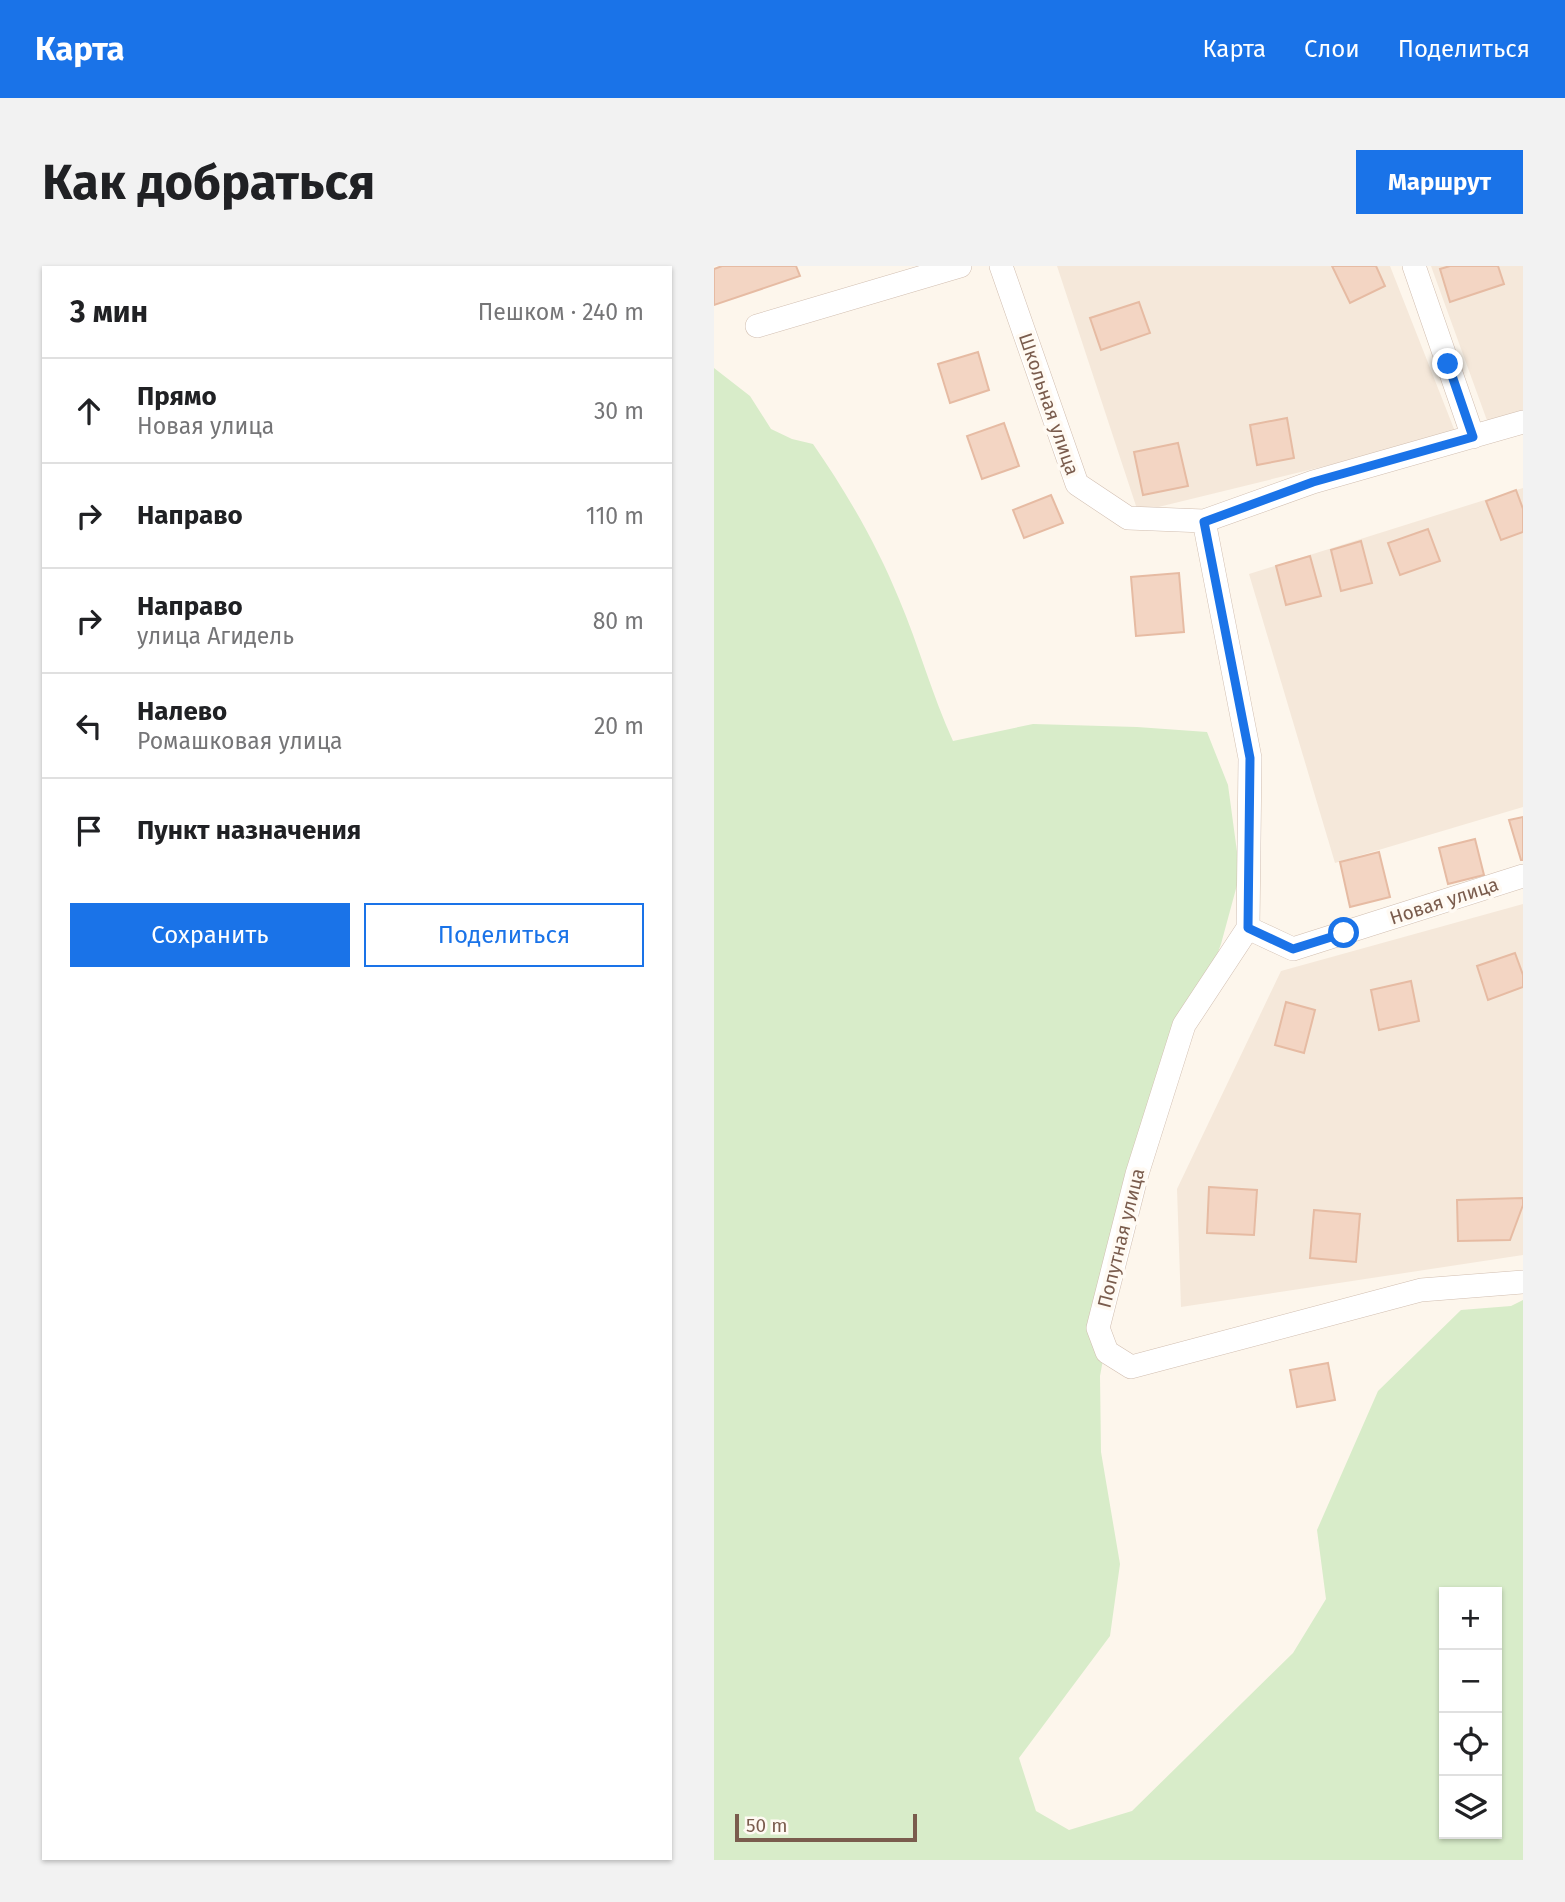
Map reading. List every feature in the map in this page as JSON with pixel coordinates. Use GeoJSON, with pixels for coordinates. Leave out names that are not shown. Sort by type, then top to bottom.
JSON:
{"type":"FeatureCollection","features":[{"type":"Feature","properties":{"kind":"street"},"geometry":{"type":"LineString","coordinates":[[757,326],[960,266]]}},
{"type":"Feature","properties":{"kind":"street","name":"Школьная улица"},"geometry":{"type":"LineString","coordinates":[[1001,266],[1077,484],[1128,518],[1204,522]]}},
{"type":"Feature","properties":{"kind":"street"},"geometry":{"type":"LineString","coordinates":[[1414,266],[1473,437]]}},
{"type":"Feature","properties":{"kind":"street"},"geometry":{"type":"LineString","coordinates":[[1248,928],[1250,758],[1204,522],[1313,482],[1523,422]]}},
{"type":"Feature","properties":{"kind":"street","name":"Новая улица"},"geometry":{"type":"LineString","coordinates":[[1248,928],[1293,949],[1523,876]]}},
{"type":"Feature","properties":{"kind":"street","name":"Попутная улица"},"geometry":{"type":"LineString","coordinates":[[1248,928],[1184,1025],[1137,1174],[1098,1328],[1107,1352],[1131,1367],[1421,1290],[1523,1282]]}},
{"type":"Feature","properties":{"kind":"shaded area"},"geometry":{"type":"Polygon","coordinates":[[[1057,266],[1390,266],[1456,434],[1138,512],[1057,266]]]}},
{"type":"Feature","properties":{"kind":"shaded area"},"geometry":{"type":"Polygon","coordinates":[[[1431,266],[1523,266],[1523,417],[1489,426],[1431,266]]]}},
{"type":"Feature","properties":{"kind":"shaded area"},"geometry":{"type":"Polygon","coordinates":[[[1523,488],[1523,807],[1335,863],[1249,574],[1523,488]]]}},
{"type":"Feature","properties":{"kind":"shaded area"},"geometry":{"type":"Polygon","coordinates":[[[1523,904],[1523,1255],[1181,1307],[1177,1189],[1281,971],[1523,904]]]}},
{"type":"Feature","properties":{"kind":"green space"},"geometry":{"type":"Polygon","coordinates":[[[714,368],[750,396],[771,429],[792,439],[813,444],[838,481],[890,579],[953,741],[1033,724],[1207,732],[1228,785],[1240,874],[1221,944],[1137,1174],[1100,1376],[1101,1452],[1120,1564],[1110,1636],[1019,1758],[1036,1811],[1069,1830],[1132,1811],[1293,1653],[1326,1599],[1317,1530],[1378,1391],[1461,1310],[1511,1306],[1523,1300],[1523,1860],[714,1860],[714,368]]]}},
{"type":"Feature","properties":{"kind":"building"},"geometry":{"type":"Polygon","coordinates":[[[722,266],[796,266],[800,276],[714,305],[714,269],[722,266]]]}},
{"type":"Feature","properties":{"kind":"building"},"geometry":{"type":"Polygon","coordinates":[[[1332,266],[1376,266],[1385,286],[1350,303],[1332,266]]]}},
{"type":"Feature","properties":{"kind":"building"},"geometry":{"type":"Polygon","coordinates":[[[1450,266],[1498,266],[1504,284],[1450,302],[1440,269],[1450,266]]]}},
{"type":"Feature","properties":{"kind":"building"},"geometry":{"type":"Polygon","coordinates":[[[1139,302],[1150,333],[1101,350],[1090,318],[1139,302]]]}},
{"type":"Feature","properties":{"kind":"building"},"geometry":{"type":"Polygon","coordinates":[[[978,352],[989,390],[950,403],[938,364],[978,352]]]}},
{"type":"Feature","properties":{"kind":"building"},"geometry":{"type":"Polygon","coordinates":[[[1287,418],[1294,458],[1257,465],[1250,425],[1287,418]]]}},
{"type":"Feature","properties":{"kind":"building"},"geometry":{"type":"Polygon","coordinates":[[[1004,423],[1019,466],[982,479],[967,436],[1004,423]]]}},
{"type":"Feature","properties":{"kind":"building"},"geometry":{"type":"Polygon","coordinates":[[[1178,443],[1188,486],[1143,495],[1134,452],[1178,443]]]}},
{"type":"Feature","properties":{"kind":"building"},"geometry":{"type":"Polygon","coordinates":[[[1516,490],[1523,509],[1523,532],[1501,540],[1486,501],[1516,490]]]}},
{"type":"Feature","properties":{"kind":"building"},"geometry":{"type":"Polygon","coordinates":[[[1051,495],[1063,523],[1024,538],[1013,510],[1051,495]]]}},
{"type":"Feature","properties":{"kind":"building"},"geometry":{"type":"Polygon","coordinates":[[[1428,529],[1440,561],[1400,575],[1388,543],[1428,529]]]}},
{"type":"Feature","properties":{"kind":"building"},"geometry":{"type":"Polygon","coordinates":[[[1361,541],[1372,583],[1341,591],[1331,550],[1361,541]]]}},
{"type":"Feature","properties":{"kind":"building"},"geometry":{"type":"Polygon","coordinates":[[[1310,556],[1321,596],[1286,605],[1276,566],[1310,556]]]}},
{"type":"Feature","properties":{"kind":"building"},"geometry":{"type":"Polygon","coordinates":[[[1179,573],[1184,632],[1136,636],[1131,577],[1179,573]]]}},
{"type":"Feature","properties":{"kind":"building"},"geometry":{"type":"Polygon","coordinates":[[[1523,817],[1523,860],[1521,860],[1509,820],[1523,817]]]}},
{"type":"Feature","properties":{"kind":"building"},"geometry":{"type":"Polygon","coordinates":[[[1475,839],[1484,875],[1448,884],[1439,848],[1475,839]]]}},
{"type":"Feature","properties":{"kind":"building"},"geometry":{"type":"Polygon","coordinates":[[[1379,852],[1390,897],[1350,907],[1340,862],[1379,852]]]}},
{"type":"Feature","properties":{"kind":"building"},"geometry":{"type":"Polygon","coordinates":[[[1515,953],[1523,975],[1523,987],[1488,1000],[1477,966],[1515,953]]]}},
{"type":"Feature","properties":{"kind":"building"},"geometry":{"type":"Polygon","coordinates":[[[1411,981],[1419,1021],[1379,1030],[1371,990],[1411,981]]]}},
{"type":"Feature","properties":{"kind":"building"},"geometry":{"type":"Polygon","coordinates":[[[1286,1002],[1315,1010],[1304,1053],[1275,1045],[1286,1002]]]}},
{"type":"Feature","properties":{"kind":"building"},"geometry":{"type":"Polygon","coordinates":[[[1209,1187],[1257,1190],[1254,1235],[1207,1233],[1209,1187]]]}},
{"type":"Feature","properties":{"kind":"building"},"geometry":{"type":"Polygon","coordinates":[[[1523,1198],[1510,1240],[1458,1241],[1457,1200],[1523,1198]]]}},
{"type":"Feature","properties":{"kind":"building"},"geometry":{"type":"Polygon","coordinates":[[[1314,1210],[1360,1214],[1356,1262],[1310,1258],[1314,1210]]]}},
{"type":"Feature","properties":{"kind":"building"},"geometry":{"type":"Polygon","coordinates":[[[1328,1363],[1335,1400],[1297,1407],[1290,1370],[1328,1363]]]}},
{"type":"Feature","properties":{"kind":"route"},"geometry":{"type":"LineString","coordinates":[[1344,933],[1293,949],[1248,928],[1250,758],[1204,522],[1313,482],[1473,437],[1448,364]]}}]}
